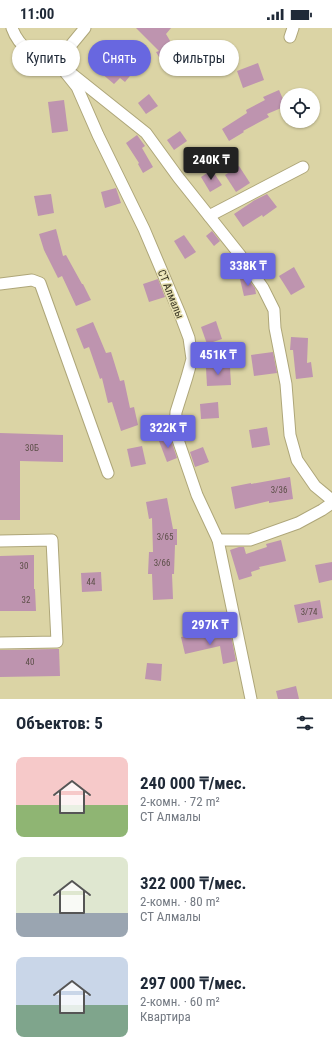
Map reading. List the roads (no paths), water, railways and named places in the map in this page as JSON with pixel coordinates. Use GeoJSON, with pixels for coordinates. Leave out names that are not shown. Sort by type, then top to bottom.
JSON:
{"type":"FeatureCollection","features":[{"type":"Feature","properties":{"kind":"street"},"geometry":{"type":"LineString","coordinates":[[12,28],[19,40]]}},
{"type":"Feature","properties":{"kind":"street"},"geometry":{"type":"LineString","coordinates":[[76,40],[86,28]]}},
{"type":"Feature","properties":{"kind":"street","name":"СТ Алмалы"},"geometry":{"type":"LineString","coordinates":[[68,76],[77,87],[98,136],[144,229],[189,338],[192,359],[188,377],[176,412],[175,430],[197,495],[218,540],[251,699]]}},
{"type":"Feature","properties":{"kind":"street"},"geometry":{"type":"LineString","coordinates":[[75,76],[146,133],[178,177],[240,255],[263,288],[274,310],[275,328],[286,384],[290,435],[297,460],[315,486],[332,500]]}},
{"type":"Feature","properties":{"kind":"street"},"geometry":{"type":"LineString","coordinates":[[209,216],[303,167]]}},
{"type":"Feature","properties":{"kind":"street"},"geometry":{"type":"LineString","coordinates":[[0,284],[32,280],[40,283],[108,473]]}},
{"type":"Feature","properties":{"kind":"street"},"geometry":{"type":"LineString","coordinates":[[218,540],[250,540],[298,523],[332,503]]}},
{"type":"Feature","properties":{"kind":"street"},"geometry":{"type":"LineString","coordinates":[[0,541],[52,540],[57,642],[0,642]]}}]}
